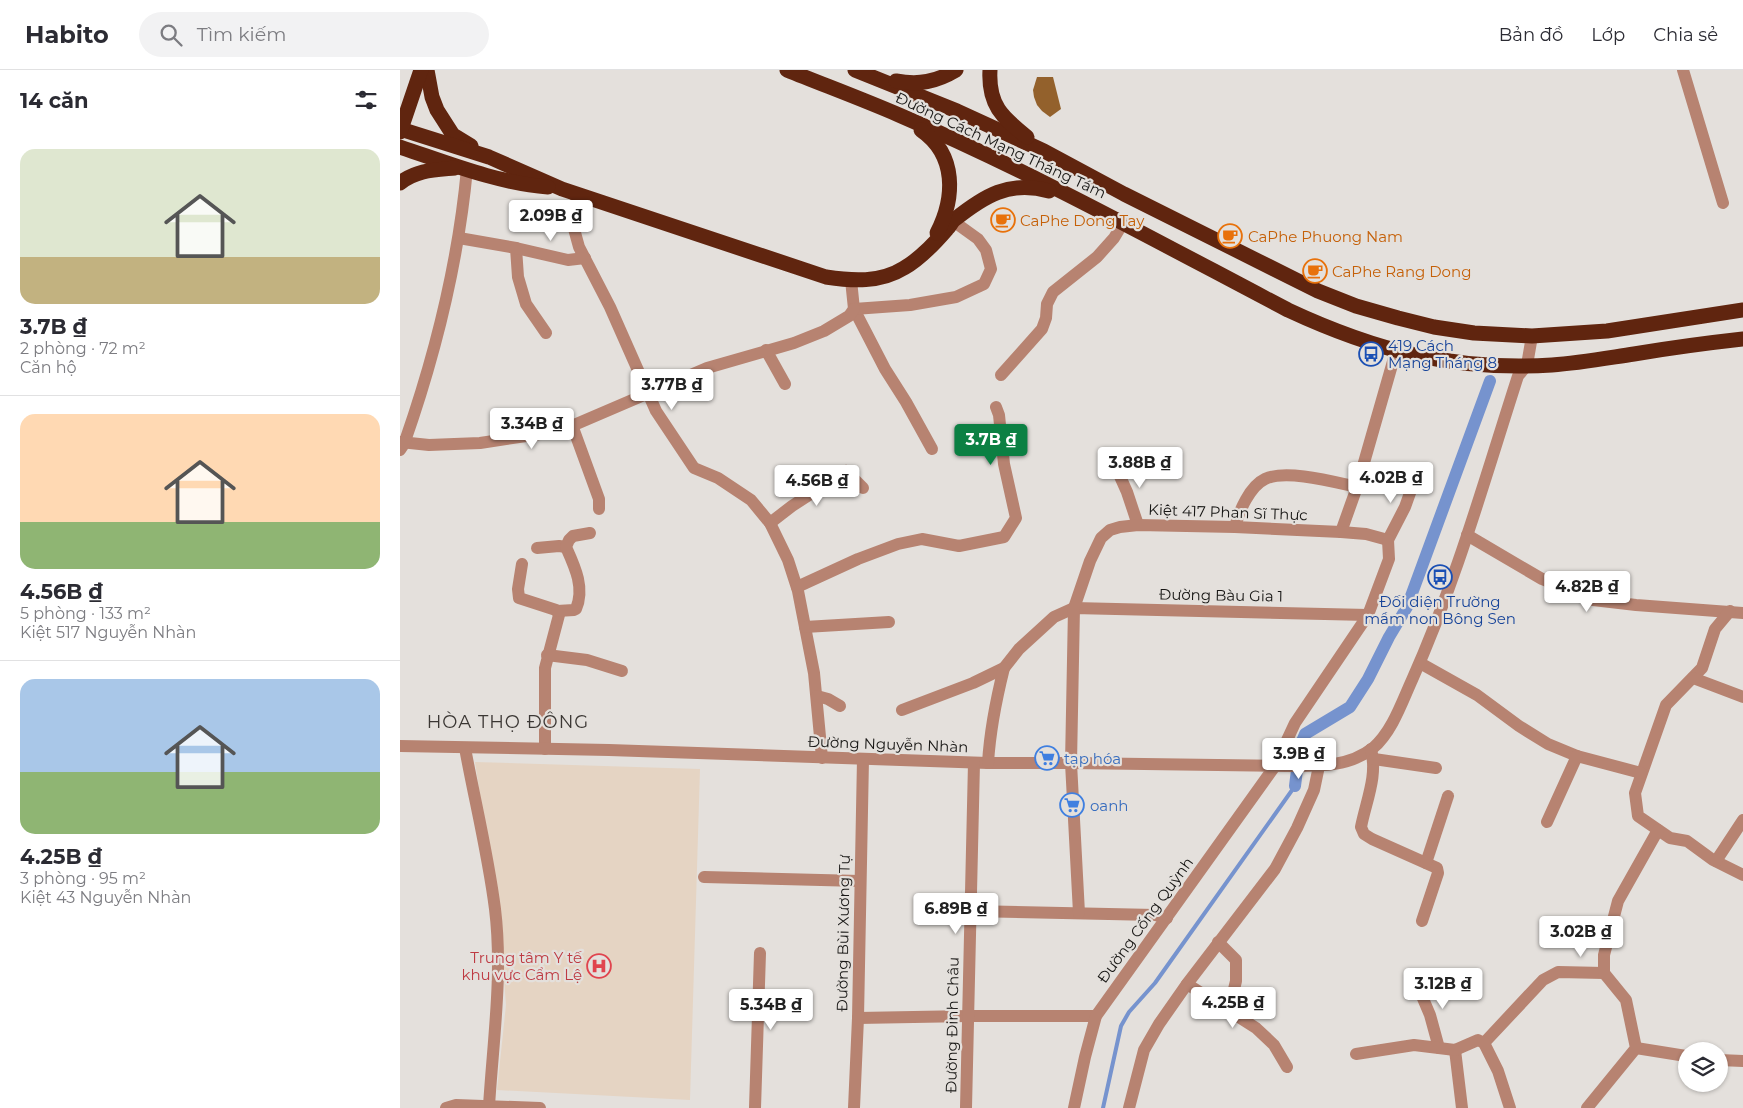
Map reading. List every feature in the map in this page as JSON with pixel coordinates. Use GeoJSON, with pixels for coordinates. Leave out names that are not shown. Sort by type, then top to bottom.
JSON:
{"type":"FeatureCollection","features":[{"type":"Feature","properties":{"kind":"highway"},"geometry":{"type":"LineString","coordinates":[[421,70],[400,130],[489,157],[562,189],[826,276],[866,280],[884,276],[904,268],[948,229],[953,221],[984,199],[1008,189],[1022,187],[1039,189],[1076,199]]}},
{"type":"Feature","properties":{"kind":"highway"},"geometry":{"type":"LineString","coordinates":[[427,70],[432,97],[437,110],[453,135],[489,157]]}},
{"type":"Feature","properties":{"kind":"highway","name":"Đường Cách Mạng Tháng Tám"},"geometry":{"type":"LineString","coordinates":[[787,70],[900,115],[1076,199],[1288,310],[1374,345],[1460,363],[1527,365],[1583,362],[1743,339]]}},
{"type":"Feature","properties":{"kind":"highway","name":"Đường Cách Mạng Tháng Tám"},"geometry":{"type":"LineString","coordinates":[[855,70],[957,111],[1044,151],[1124,194],[1318,292],[1349,304],[1434,327],[1474,333],[1532,336],[1607,331],[1743,310]]}},
{"type":"Feature","properties":{"kind":"highway"},"geometry":{"type":"LineString","coordinates":[[878,79],[911,84],[927,83],[956,70]]}},
{"type":"Feature","properties":{"kind":"highway"},"geometry":{"type":"LineString","coordinates":[[990,70],[991,92],[999,111],[1004,118],[1044,151]]}},
{"type":"Feature","properties":{"kind":"highway"},"geometry":{"type":"LineString","coordinates":[[900,115],[929,136],[941,150],[949,169],[950,182],[947,208],[944,220],[931,245]]}},
{"type":"Feature","properties":{"kind":"highway"},"geometry":{"type":"LineString","coordinates":[[400,147],[529,186],[562,189]]}},
{"type":"Feature","properties":{"kind":"highway"},"geometry":{"type":"LineString","coordinates":[[400,183],[409,176],[419,172],[465,168]]}},
{"type":"Feature","properties":{"kind":"street"},"geometry":{"type":"LineString","coordinates":[[1684,74],[1723,203]]}},
{"type":"Feature","properties":{"kind":"street"},"geometry":{"type":"LineString","coordinates":[[465,168],[463,214],[437,340],[424,385],[401,445],[429,446],[480,443],[560,430],[707,368],[794,343],[824,331],[849,316],[854,309],[910,304],[956,296],[984,284],[991,269],[986,250],[978,240],[953,221]]}},
{"type":"Feature","properties":{"kind":"street"},"geometry":{"type":"LineString","coordinates":[[578,194],[571,218],[579,247],[616,321],[656,410],[694,468],[718,478],[751,500],[770,522],[788,560],[798,589],[817,696],[822,758]]}},
{"type":"Feature","properties":{"kind":"street"},"geometry":{"type":"LineString","coordinates":[[1001,375],[1042,329],[1046,318],[1047,304],[1053,292],[1097,257],[1114,238],[1123,223]]}},
{"type":"Feature","properties":{"kind":"street"},"geometry":{"type":"LineString","coordinates":[[459,238],[568,260],[585,258]]}},
{"type":"Feature","properties":{"kind":"street"},"geometry":{"type":"LineString","coordinates":[[516,248],[518,277],[526,304],[546,334]]}},
{"type":"Feature","properties":{"kind":"street"},"geometry":{"type":"LineString","coordinates":[[851,280],[854,309],[885,369],[906,402],[932,450]]}},
{"type":"Feature","properties":{"kind":"street","name":"Đường Nguyễn Nhàn"},"geometry":{"type":"LineString","coordinates":[[400,746],[988,764],[1071,763],[1315,766],[1346,762],[1372,754],[1398,711],[1420,663],[1442,606],[1518,376],[1527,365],[1532,336]]}},
{"type":"Feature","properties":{"kind":"street"},"geometry":{"type":"LineString","coordinates":[[766,350],[785,384]]}},
{"type":"Feature","properties":{"kind":"street"},"geometry":{"type":"LineString","coordinates":[[1340,532],[1357,487],[1396,351]]}},
{"type":"Feature","properties":{"kind":"street"},"geometry":{"type":"LineString","coordinates":[[798,589],[858,560],[898,544],[922,539],[959,546],[1004,537],[1016,518],[1004,464],[999,415],[996,407]]}},
{"type":"Feature","properties":{"kind":"street"},"geometry":{"type":"LineString","coordinates":[[572,425],[598,499],[599,509]]}},
{"type":"Feature","properties":{"kind":"street","name":"Kiệt 417 Phan Sĩ Thực"},"geometry":{"type":"LineString","coordinates":[[1114,463],[1127,492],[1138,525]]}},
{"type":"Feature","properties":{"kind":"street"},"geometry":{"type":"LineString","coordinates":[[770,522],[846,471],[863,488]]}},
{"type":"Feature","properties":{"kind":"street"},"geometry":{"type":"LineString","coordinates":[[1235,527],[1238,514],[1247,498],[1259,483],[1266,478],[1278,476],[1306,477],[1357,487]]}},
{"type":"Feature","properties":{"kind":"street"},"geometry":{"type":"LineString","coordinates":[[1368,615],[1389,559],[1388,540],[1405,507],[1415,479]]}},
{"type":"Feature","properties":{"kind":"street","name":"Kiệt 417 Phan Sĩ Thực"},"geometry":{"type":"LineString","coordinates":[[1079,913],[1071,763],[1074,608],[1090,561],[1101,538],[1110,530],[1138,525],[1340,532],[1366,534],[1388,540]]}},
{"type":"Feature","properties":{"kind":"street"},"geometry":{"type":"LineString","coordinates":[[522,564],[517,594],[519,598],[557,611],[574,610],[578,604],[579,579],[566,547],[573,536],[590,533]]}},
{"type":"Feature","properties":{"kind":"street"},"geometry":{"type":"LineString","coordinates":[[1466,535],[1542,579],[1593,600],[1743,613]]}},
{"type":"Feature","properties":{"kind":"street"},"geometry":{"type":"LineString","coordinates":[[537,548],[566,547]]}},
{"type":"Feature","properties":{"kind":"street"},"geometry":{"type":"LineString","coordinates":[[988,764],[994,710],[1004,668],[1019,649],[1054,617],[1074,608]]}},
{"type":"Feature","properties":{"kind":"street","name":"Đường Bàu Gia 1"},"geometry":{"type":"LineString","coordinates":[[1074,608],[1368,615]]}},
{"type":"Feature","properties":{"kind":"street"},"geometry":{"type":"LineString","coordinates":[[545,749],[544,681],[548,655],[558,618],[557,611]]}},
{"type":"Feature","properties":{"kind":"street"},"geometry":{"type":"LineString","coordinates":[[1730,611],[1715,629],[1702,668],[1666,704],[1635,794],[1638,816],[1670,838],[1687,841],[1716,861],[1743,875]]}},
{"type":"Feature","properties":{"kind":"street","name":"Đường Cống Quỳnh"},"geometry":{"type":"LineString","coordinates":[[1074,1108],[1096,1016],[1281,766],[1295,722],[1368,615]]}},
{"type":"Feature","properties":{"kind":"street"},"geometry":{"type":"LineString","coordinates":[[805,627],[888,622]]}},
{"type":"Feature","properties":{"kind":"street"},"geometry":{"type":"LineString","coordinates":[[548,655],[588,660],[622,671]]}},
{"type":"Feature","properties":{"kind":"street"},"geometry":{"type":"LineString","coordinates":[[1420,663],[1478,695],[1519,726],[1548,744],[1577,756],[1641,773]]}},
{"type":"Feature","properties":{"kind":"street"},"geometry":{"type":"LineString","coordinates":[[902,710],[973,683],[1004,668]]}},
{"type":"Feature","properties":{"kind":"street"},"geometry":{"type":"LineString","coordinates":[[1693,678],[1743,697]]}},
{"type":"Feature","properties":{"kind":"street"},"geometry":{"type":"LineString","coordinates":[[817,696],[828,699],[840,706]]}},
{"type":"Feature","properties":{"kind":"street"},"geometry":{"type":"LineString","coordinates":[[465,748],[483,831],[495,910],[496,994],[489,1106]]}},
{"type":"Feature","properties":{"kind":"street"},"geometry":{"type":"LineString","coordinates":[[1422,921],[1438,873],[1432,865],[1372,840],[1364,834],[1360,827],[1374,774],[1372,754],[1436,768]]}},
{"type":"Feature","properties":{"kind":"street"},"geometry":{"type":"LineString","coordinates":[[1547,822],[1577,756]]}},
{"type":"Feature","properties":{"kind":"street","name":"Đường Bùi Xương Tự"},"geometry":{"type":"LineString","coordinates":[[854,1108],[858,1018],[862,759]]}},
{"type":"Feature","properties":{"kind":"street","name":"Đường Đinh Châu"},"geometry":{"type":"LineString","coordinates":[[966,1108],[974,763]]}},
{"type":"Feature","properties":{"kind":"street"},"geometry":{"type":"LineString","coordinates":[[1129,1108],[1144,1050],[1159,1024],[1187,984],[1275,869],[1297,828],[1314,790],[1315,766]]}},
{"type":"Feature","properties":{"kind":"street"},"geometry":{"type":"LineString","coordinates":[[1432,865],[1448,796]]}},
{"type":"Feature","properties":{"kind":"street"},"geometry":{"type":"LineString","coordinates":[[1716,861],[1743,820]]}},
{"type":"Feature","properties":{"kind":"street"},"geometry":{"type":"LineString","coordinates":[[1636,1048],[1626,1000],[1604,973],[1604,955],[1618,901],[1658,830]]}},
{"type":"Feature","properties":{"kind":"street"},"geometry":{"type":"LineString","coordinates":[[704,877],[860,881]]}},
{"type":"Feature","properties":{"kind":"street"},"geometry":{"type":"LineString","coordinates":[[970,911],[1155,915],[1167,918]]}},
{"type":"Feature","properties":{"kind":"street"},"geometry":{"type":"LineString","coordinates":[[1218,942],[1236,960],[1236,981],[1229,1010]]}},
{"type":"Feature","properties":{"kind":"street"},"geometry":{"type":"LineString","coordinates":[[755,1108],[760,954]]}},
{"type":"Feature","properties":{"kind":"street"},"geometry":{"type":"LineString","coordinates":[[1484,1044],[1543,980],[1558,972],[1604,973]]}},
{"type":"Feature","properties":{"kind":"street"},"geometry":{"type":"LineString","coordinates":[[1416,982],[1430,1015],[1439,1048]]}},
{"type":"Feature","properties":{"kind":"street"},"geometry":{"type":"LineString","coordinates":[[1187,984],[1256,1028],[1274,1046],[1287,1067]]}},
{"type":"Feature","properties":{"kind":"street"},"geometry":{"type":"LineString","coordinates":[[858,1018],[1096,1016]]}},
{"type":"Feature","properties":{"kind":"street"},"geometry":{"type":"LineString","coordinates":[[1356,1054],[1414,1045],[1455,1050],[1478,1040],[1484,1044],[1498,1071],[1510,1108]]}},
{"type":"Feature","properties":{"kind":"street"},"geometry":{"type":"LineString","coordinates":[[1636,1048],[1678,1055]]}},
{"type":"Feature","properties":{"kind":"street"},"geometry":{"type":"LineString","coordinates":[[1587,1108],[1636,1048]]}},
{"type":"Feature","properties":{"kind":"street"},"geometry":{"type":"LineString","coordinates":[[1455,1050],[1462,1108]]}},
{"type":"Feature","properties":{"kind":"street"},"geometry":{"type":"LineString","coordinates":[[1728,1060],[1743,1061]]}},
{"type":"Feature","properties":{"kind":"street"},"geometry":{"type":"LineString","coordinates":[[446,1108],[456,1105],[540,1108]]}},
{"type":"Feature","properties":{"kind":"shaded area","name":"Trung tâm Y tế khu vực Cẩm Lệ"},"geometry":{"type":"Polygon","coordinates":[[[475,762],[700,769],[690,1100],[497,1090],[506,1005],[500,926],[475,762]]]}},
{"type":"Feature","properties":{"kind":"building"},"geometry":{"type":"Polygon","coordinates":[[[1037,77],[1053,77],[1061,109],[1050,117],[1037,105],[1034,97],[1033,90],[1037,77]]]}},
{"type":"Feature","properties":{"kind":"waterway"},"geometry":{"type":"LineString","coordinates":[[1295,786],[1300,746],[1305,734],[1350,707],[1368,679],[1389,637],[1407,607],[1490,381]]}},
{"type":"Feature","properties":{"kind":"waterway"},"geometry":{"type":"LineString","coordinates":[[1103,1108],[1121,1026],[1129,1012],[1155,983],[1295,786]]}},
{"type":"Feature","properties":{"kind":"place","name":"CaPhe Dong Tay"},"geometry":{"type":"Point","coordinates":[1003,220]}},
{"type":"Feature","properties":{"kind":"place","name":"CaPhe Phuong Nam"},"geometry":{"type":"Point","coordinates":[1230,236]}},
{"type":"Feature","properties":{"kind":"place","name":"CaPhe Rang Dong"},"geometry":{"type":"Point","coordinates":[1315,271]}},
{"type":"Feature","properties":{"kind":"place","name":"419 Cách Mạng Tháng 8"},"geometry":{"type":"Point","coordinates":[1371,354]}},
{"type":"Feature","properties":{"kind":"place","name":"Đối diện Trường mầm non Bông Sen"},"geometry":{"type":"Point","coordinates":[1440,577]}},
{"type":"Feature","properties":{"kind":"place","name":"tạp hóa"},"geometry":{"type":"Point","coordinates":[1047,758]}},
{"type":"Feature","properties":{"kind":"place","name":"oanh"},"geometry":{"type":"Point","coordinates":[1072,805]}},
{"type":"Feature","properties":{"kind":"place","name":"Trung tâm Y tế khu vực Cẩm Lệ"},"geometry":{"type":"Point","coordinates":[599,966]}},
{"type":"Feature","properties":{"kind":"district","name":"HÒA THỌ ĐÔNG"},"geometry":{"type":"Point","coordinates":[508,722]}}]}
